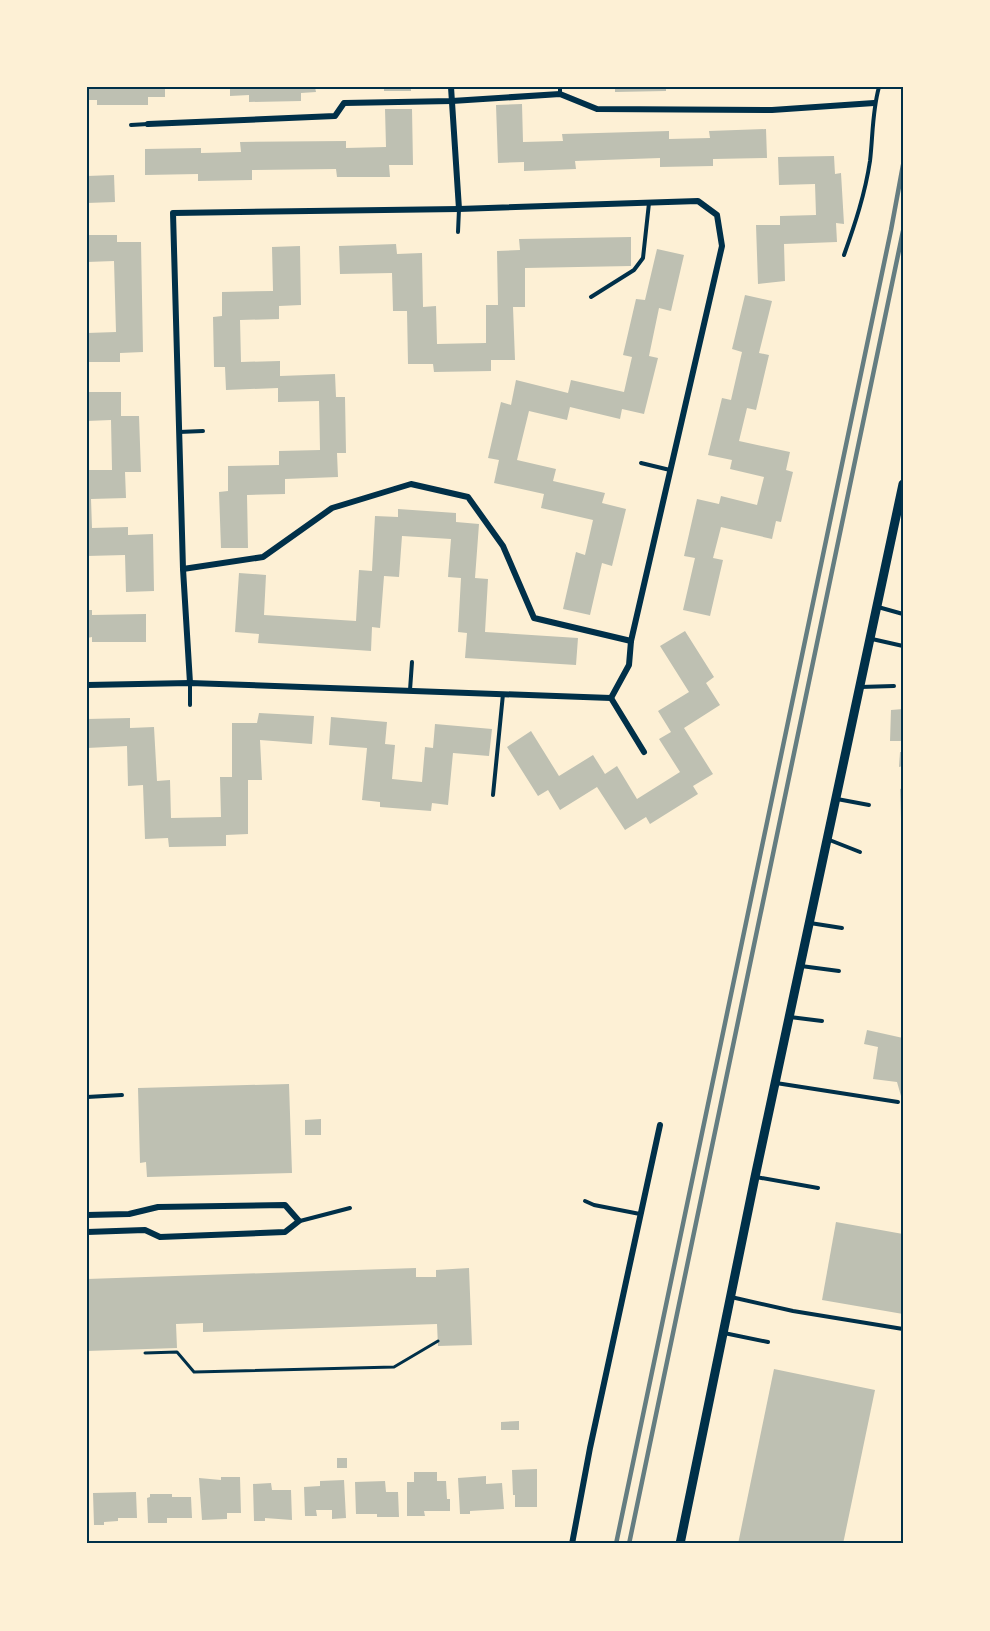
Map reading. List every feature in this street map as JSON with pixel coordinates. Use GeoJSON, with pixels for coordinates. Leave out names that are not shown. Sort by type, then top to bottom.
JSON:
{"type":"FeatureCollection","features":[{"type":"Feature","properties":{"kind":"street"},"geometry":{"type":"LineString","coordinates":[[451,87],[459,209]]}},
{"type":"Feature","properties":{"kind":"street"},"geometry":{"type":"LineString","coordinates":[[148,124],[335,116],[344,103],[452,101],[560,91],[597,109],[772,110],[874,103]]}},
{"type":"Feature","properties":{"kind":"street"},"geometry":{"type":"LineString","coordinates":[[190,683],[183,569],[173,213],[459,209],[698,201],[717,215],[722,246],[631,641],[628,665],[611,698]]}},
{"type":"Feature","properties":{"kind":"street"},"geometry":{"type":"LineString","coordinates":[[183,569],[262,557],[332,508],[411,484],[468,497],[503,546],[534,618],[631,641]]}},
{"type":"Feature","properties":{"kind":"street"},"geometry":{"type":"LineString","coordinates":[[680,1544],[755,1177],[903,484]]}},
{"type":"Feature","properties":{"kind":"street"},"geometry":{"type":"LineString","coordinates":[[87,685],[190,683],[611,698]]}},
{"type":"Feature","properties":{"kind":"street"},"geometry":{"type":"LineString","coordinates":[[611,698],[644,752]]}},
{"type":"Feature","properties":{"kind":"street"},"geometry":{"type":"LineString","coordinates":[[572,1544],[590,1448],[660,1125]]}},
{"type":"Feature","properties":{"kind":"street"},"geometry":{"type":"LineString","coordinates":[[87,1215],[129,1214],[158,1207],[285,1205],[299,1221],[285,1233],[160,1237],[145,1230],[87,1232]]}},
{"type":"Feature","properties":{"kind":"lane"},"geometry":{"type":"LineString","coordinates":[[844,255],[863,201],[870,159],[874,103],[879,87]]}},
{"type":"Feature","properties":{"kind":"lane"},"geometry":{"type":"LineString","coordinates":[[131,125],[148,124]]}},
{"type":"Feature","properties":{"kind":"lane"},"geometry":{"type":"LineString","coordinates":[[591,297],[634,270],[643,258],[649,202]]}},
{"type":"Feature","properties":{"kind":"lane"},"geometry":{"type":"LineString","coordinates":[[458,232],[459,209]]}},
{"type":"Feature","properties":{"kind":"lane"},"geometry":{"type":"LineString","coordinates":[[179,432],[203,431]]}},
{"type":"Feature","properties":{"kind":"lane"},"geometry":{"type":"LineString","coordinates":[[641,463],[670,470]]}},
{"type":"Feature","properties":{"kind":"lane"},"geometry":{"type":"LineString","coordinates":[[877,607],[903,614]]}},
{"type":"Feature","properties":{"kind":"lane"},"geometry":{"type":"LineString","coordinates":[[870,639],[903,646]]}},
{"type":"Feature","properties":{"kind":"lane"},"geometry":{"type":"LineString","coordinates":[[410,691],[412,662]]}},
{"type":"Feature","properties":{"kind":"lane"},"geometry":{"type":"LineString","coordinates":[[190,683],[190,705]]}},
{"type":"Feature","properties":{"kind":"lane"},"geometry":{"type":"LineString","coordinates":[[860,687],[894,686]]}},
{"type":"Feature","properties":{"kind":"lane"},"geometry":{"type":"LineString","coordinates":[[493,795],[503,694]]}},
{"type":"Feature","properties":{"kind":"lane"},"geometry":{"type":"LineString","coordinates":[[836,799],[869,805]]}},
{"type":"Feature","properties":{"kind":"lane"},"geometry":{"type":"LineString","coordinates":[[827,840],[860,852]]}},
{"type":"Feature","properties":{"kind":"lane"},"geometry":{"type":"LineString","coordinates":[[810,923],[842,928]]}},
{"type":"Feature","properties":{"kind":"lane"},"geometry":{"type":"LineString","coordinates":[[800,966],[839,971]]}},
{"type":"Feature","properties":{"kind":"lane"},"geometry":{"type":"LineString","coordinates":[[789,1017],[822,1021]]}},
{"type":"Feature","properties":{"kind":"lane"},"geometry":{"type":"LineString","coordinates":[[776,1083],[898,1102]]}},
{"type":"Feature","properties":{"kind":"lane"},"geometry":{"type":"LineString","coordinates":[[87,1097],[122,1095]]}},
{"type":"Feature","properties":{"kind":"lane"},"geometry":{"type":"LineString","coordinates":[[755,1177],[818,1188]]}},
{"type":"Feature","properties":{"kind":"lane"},"geometry":{"type":"LineString","coordinates":[[585,1201],[594,1205],[641,1214]]}},
{"type":"Feature","properties":{"kind":"lane"},"geometry":{"type":"LineString","coordinates":[[299,1221],[350,1208]]}},
{"type":"Feature","properties":{"kind":"lane"},"geometry":{"type":"LineString","coordinates":[[731,1298],[903,1329]]}},
{"type":"Feature","properties":{"kind":"lane"},"geometry":{"type":"LineString","coordinates":[[723,1332],[768,1341]]}},
{"type":"Feature","properties":{"kind":"path"},"geometry":{"type":"LineString","coordinates":[[145,1353],[177,1352],[194,1372],[394,1367],[438,1341]]}},
{"type":"Feature","properties":{"kind":"building"},"geometry":{"type":"Polygon","coordinates":[[[87,87],[165,87],[165,97],[148,97],[148,105],[97,105],[97,100],[87,100],[87,87]]]}},
{"type":"Feature","properties":{"kind":"building"},"geometry":{"type":"Polygon","coordinates":[[[230,87],[315,87],[316,92],[301,93],[301,101],[249,102],[249,95],[230,96],[230,87]]]}},
{"type":"Feature","properties":{"kind":"building"},"geometry":{"type":"Polygon","coordinates":[[[384,87],[411,87],[411,91],[384,91],[384,87]]]}},
{"type":"Feature","properties":{"kind":"building"},"geometry":{"type":"Polygon","coordinates":[[[615,87],[666,87],[666,91],[615,92],[615,87]]]}},
{"type":"Feature","properties":{"kind":"building"},"geometry":{"type":"Polygon","coordinates":[[[522,104],[523,142],[563,141],[562,134],[669,131],[669,139],[710,138],[709,131],[766,129],[767,158],[713,159],[713,166],[660,167],[660,158],[575,161],[576,169],[524,171],[524,162],[498,163],[496,105],[522,104]]]}},
{"type":"Feature","properties":{"kind":"building"},"geometry":{"type":"Polygon","coordinates":[[[385,109],[412,109],[413,165],[389,165],[390,177],[337,177],[336,169],[252,170],[252,180],[198,181],[198,174],[145,175],[145,149],[201,148],[201,153],[241,152],[240,142],[346,141],[346,148],[386,147],[385,109]]]}},
{"type":"Feature","properties":{"kind":"building"},"geometry":{"type":"Polygon","coordinates":[[[834,156],[835,174],[841,173],[844,224],[836,223],[837,242],[784,244],[785,281],[758,284],[756,225],[780,225],[780,216],[816,215],[815,184],[779,185],[778,157],[834,156]]]}},
{"type":"Feature","properties":{"kind":"building"},"geometry":{"type":"Polygon","coordinates":[[[114,175],[115,202],[87,203],[87,176],[114,175]]]}},
{"type":"Feature","properties":{"kind":"building"},"geometry":{"type":"Polygon","coordinates":[[[87,235],[117,235],[117,242],[141,242],[143,352],[120,353],[120,362],[87,362],[87,333],[116,332],[114,261],[87,262],[87,235]]]}},
{"type":"Feature","properties":{"kind":"building"},"geometry":{"type":"Polygon","coordinates":[[[631,237],[631,266],[525,268],[525,307],[513,307],[515,360],[491,360],[491,371],[434,372],[433,364],[408,364],[407,311],[393,311],[392,273],[340,274],[339,246],[396,244],[397,254],[422,253],[423,307],[436,306],[437,344],[486,343],[486,305],[498,305],[497,251],[520,250],[519,239],[631,237]]]}},
{"type":"Feature","properties":{"kind":"building"},"geometry":{"type":"Polygon","coordinates":[[[300,246],[301,305],[279,306],[279,319],[240,320],[241,362],[280,361],[280,376],[335,374],[336,397],[345,397],[346,453],[337,453],[338,477],[285,479],[285,494],[247,495],[248,548],[221,548],[219,492],[228,491],[228,466],[279,465],[279,451],[320,450],[319,401],[278,402],[278,388],[226,390],[225,367],[214,367],[213,317],[222,316],[222,292],[273,291],[272,247],[300,246]]]}},
{"type":"Feature","properties":{"kind":"building"},"geometry":{"type":"Polygon","coordinates":[[[657,249],[684,255],[671,311],[659,308],[649,356],[658,358],[644,414],[622,409],[620,419],[570,407],[567,420],[529,411],[517,460],[556,469],[553,481],[605,493],[602,503],[626,509],[612,566],[602,563],[590,615],[563,609],[576,552],[585,555],[593,520],[541,508],[544,494],[494,483],[499,460],[488,458],[501,402],[511,405],[516,380],[568,393],[571,380],[624,392],[632,357],[623,355],[636,299],[645,300],[657,249]]]}},
{"type":"Feature","properties":{"kind":"building"},"geometry":{"type":"Polygon","coordinates":[[[745,295],[772,301],[759,353],[769,355],[756,410],[747,408],[739,441],[790,452],[786,470],[793,472],[781,522],[776,521],[772,539],[721,527],[713,558],[723,560],[710,616],[683,610],[695,558],[684,556],[697,499],[719,504],[721,496],[757,505],[764,477],[730,469],[732,460],[708,455],[722,398],[731,400],[742,352],[732,349],[745,295]]]}},
{"type":"Feature","properties":{"kind":"building"},"geometry":{"type":"Polygon","coordinates":[[[87,392],[121,392],[121,416],[139,416],[141,472],[125,472],[126,498],[91,499],[92,528],[128,527],[128,535],[153,534],[154,591],[126,592],[125,555],[87,556],[87,470],[112,470],[111,420],[87,421],[87,392]]]}},
{"type":"Feature","properties":{"kind":"building"},"geometry":{"type":"Polygon","coordinates":[[[398,509],[456,513],[456,522],[479,524],[475,578],[488,579],[485,632],[578,638],[576,665],[465,658],[467,633],[458,632],[461,578],[448,577],[451,539],[402,536],[399,577],[384,576],[380,628],[372,627],[371,651],[258,643],[259,634],[235,632],[239,573],[266,575],[264,615],[356,621],[359,570],[372,571],[375,516],[398,517],[398,509]]]}},
{"type":"Feature","properties":{"kind":"building"},"geometry":{"type":"Polygon","coordinates":[[[87,610],[92,610],[92,615],[146,614],[146,642],[92,642],[92,637],[87,638],[87,610]]]}},
{"type":"Feature","properties":{"kind":"building"},"geometry":{"type":"Polygon","coordinates":[[[685,631],[714,677],[706,683],[720,705],[684,728],[713,774],[693,786],[698,794],[650,824],[646,817],[625,830],[597,787],[560,810],[548,790],[538,796],[507,747],[531,731],[559,776],[593,755],[605,774],[617,766],[637,799],[680,772],[659,739],[671,732],[658,711],[689,692],[660,646],[685,631]]]}},
{"type":"Feature","properties":{"kind":"building"},"geometry":{"type":"Polygon","coordinates":[[[903,709],[903,741],[890,741],[891,710],[903,709]]]}},
{"type":"Feature","properties":{"kind":"building"},"geometry":{"type":"Polygon","coordinates":[[[259,713],[314,716],[312,744],[260,740],[262,780],[248,780],[248,834],[226,835],[226,846],[169,847],[168,838],[145,839],[143,785],[128,786],[127,746],[87,748],[87,719],[130,718],[130,728],[154,727],[157,781],[170,780],[171,818],[221,817],[220,777],[232,777],[232,723],[257,723],[259,713]]]}},
{"type":"Feature","properties":{"kind":"building"},"geometry":{"type":"Polygon","coordinates":[[[331,717],[387,722],[385,744],[395,745],[392,779],[422,782],[425,747],[433,748],[435,724],[492,729],[489,756],[453,753],[448,805],[432,803],[431,811],[380,807],[380,802],[362,800],[367,748],[329,745],[331,717]]]}},
{"type":"Feature","properties":{"kind":"building"},"geometry":{"type":"Polygon","coordinates":[[[900,752],[903,752],[903,766],[899,767],[900,752]]]}},
{"type":"Feature","properties":{"kind":"building"},"geometry":{"type":"Polygon","coordinates":[[[903,788],[903,818],[901,818],[900,789],[903,788]]]}},
{"type":"Feature","properties":{"kind":"building"},"geometry":{"type":"Polygon","coordinates":[[[867,1030],[903,1038],[903,1095],[901,1096],[897,1082],[873,1079],[878,1047],[864,1044],[867,1030]]]}},
{"type":"Feature","properties":{"kind":"building"},"geometry":{"type":"Polygon","coordinates":[[[289,1084],[292,1173],[147,1177],[146,1162],[140,1163],[138,1088],[289,1084]]]}},
{"type":"Feature","properties":{"kind":"building"},"geometry":{"type":"Polygon","coordinates":[[[321,1119],[321,1135],[305,1135],[305,1120],[321,1119]]]}},
{"type":"Feature","properties":{"kind":"building"},"geometry":{"type":"Polygon","coordinates":[[[836,1222],[903,1234],[903,1314],[822,1300],[836,1222]]]}},
{"type":"Feature","properties":{"kind":"building"},"geometry":{"type":"Polygon","coordinates":[[[416,1268],[416,1277],[436,1277],[436,1270],[469,1268],[472,1345],[438,1346],[437,1324],[203,1332],[203,1323],[176,1324],[177,1348],[87,1351],[87,1279],[416,1268]]]}},
{"type":"Feature","properties":{"kind":"building"},"geometry":{"type":"Polygon","coordinates":[[[774,1369],[875,1390],[843,1544],[738,1544],[774,1369]]]}},
{"type":"Feature","properties":{"kind":"building"},"geometry":{"type":"Polygon","coordinates":[[[519,1421],[519,1430],[501,1430],[501,1422],[519,1421]]]}},
{"type":"Feature","properties":{"kind":"building"},"geometry":{"type":"Polygon","coordinates":[[[337,1458],[347,1458],[347,1468],[337,1468],[337,1458]]]}},
{"type":"Feature","properties":{"kind":"building"},"geometry":{"type":"Polygon","coordinates":[[[537,1469],[537,1507],[515,1507],[512,1470],[537,1469]]]}},
{"type":"Feature","properties":{"kind":"building"},"geometry":{"type":"Polygon","coordinates":[[[414,1472],[437,1472],[437,1481],[446,1481],[450,1511],[424,1511],[425,1516],[407,1516],[407,1482],[414,1482],[414,1472]]]}},
{"type":"Feature","properties":{"kind":"building"},"geometry":{"type":"Polygon","coordinates":[[[486,1476],[486,1484],[502,1483],[504,1509],[470,1511],[470,1514],[460,1514],[458,1478],[486,1476]]]}},
{"type":"Feature","properties":{"kind":"building"},"geometry":{"type":"Polygon","coordinates":[[[221,1477],[240,1477],[241,1513],[227,1513],[227,1519],[202,1520],[199,1478],[221,1480],[221,1477]]]}},
{"type":"Feature","properties":{"kind":"building"},"geometry":{"type":"Polygon","coordinates":[[[344,1480],[346,1518],[332,1519],[332,1510],[316,1510],[317,1516],[305,1516],[304,1487],[320,1486],[320,1481],[344,1480]]]}},
{"type":"Feature","properties":{"kind":"building"},"geometry":{"type":"Polygon","coordinates":[[[385,1481],[386,1492],[398,1492],[399,1517],[356,1514],[355,1482],[385,1481]]]}},
{"type":"Feature","properties":{"kind":"building"},"geometry":{"type":"Polygon","coordinates":[[[271,1483],[272,1490],[291,1490],[292,1520],[265,1518],[265,1521],[254,1521],[253,1484],[271,1483]]]}},
{"type":"Feature","properties":{"kind":"building"},"geometry":{"type":"Polygon","coordinates":[[[136,1492],[137,1518],[118,1518],[118,1521],[94,1525],[93,1493],[136,1492]]]}},
{"type":"Feature","properties":{"kind":"building"},"geometry":{"type":"Polygon","coordinates":[[[150,1494],[191,1497],[192,1518],[167,1518],[167,1523],[148,1523],[147,1498],[150,1494]]]}},
{"type":"Feature","properties":{"kind":"railway"},"geometry":{"type":"LineString","coordinates":[[616,1544],[903,165]]}},
{"type":"Feature","properties":{"kind":"railway"},"geometry":{"type":"LineString","coordinates":[[629,1544],[903,231]]}}]}
